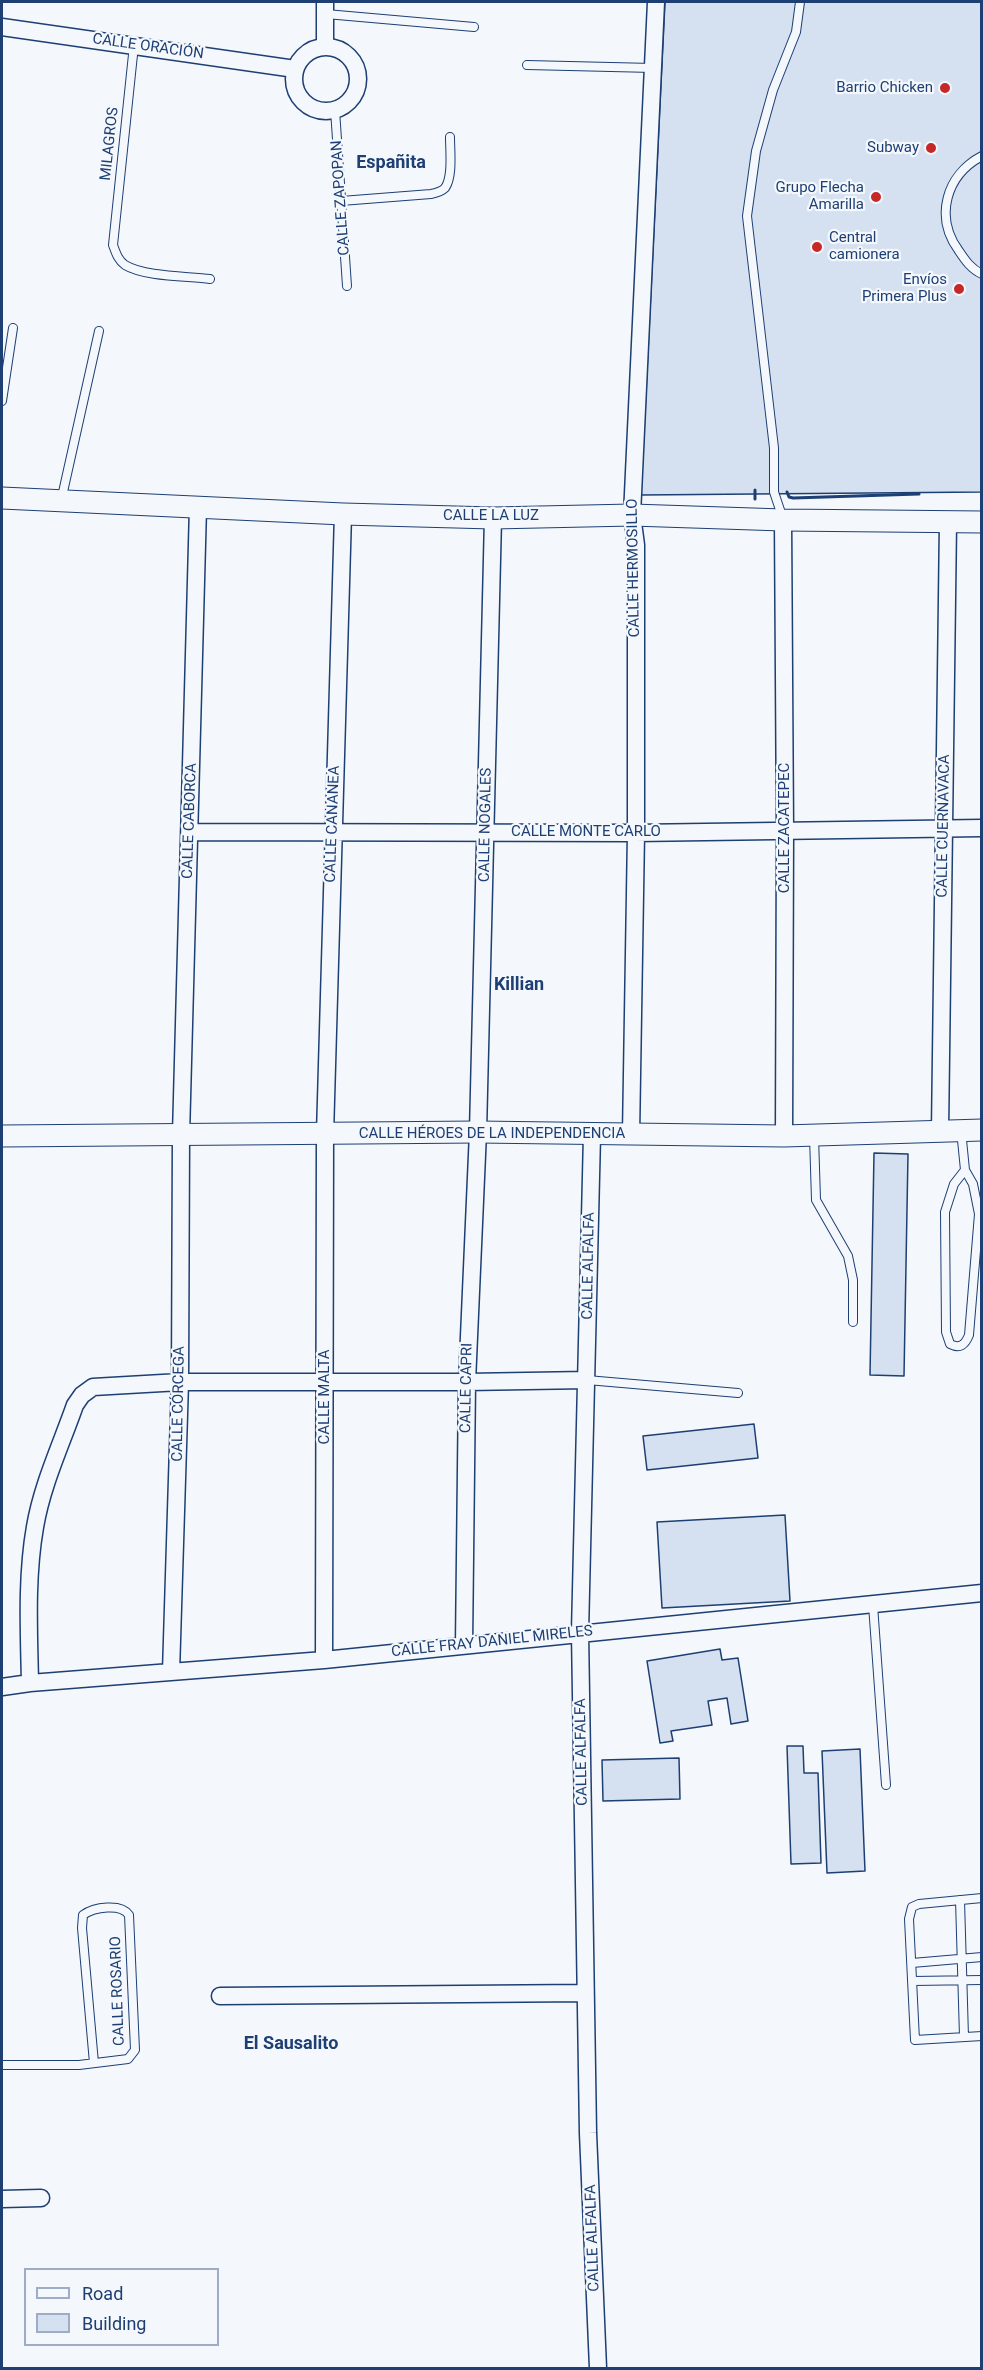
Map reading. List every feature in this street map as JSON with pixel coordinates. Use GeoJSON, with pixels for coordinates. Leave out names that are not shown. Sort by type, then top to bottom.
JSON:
{"type":"FeatureCollection","features":[{"type":"Feature","properties":{"kind":"street","name":"CALLE HERMOSILLO"},"geometry":{"type":"LineString","coordinates":[[632,1135],[636,833],[636,545],[632,515],[656,2]]}},
{"type":"Feature","properties":{"kind":"street"},"geometry":{"type":"LineString","coordinates":[[325,46],[326,8]]}},
{"type":"Feature","properties":{"kind":"street","name":"CALLE ORACIÓN"},"geometry":{"type":"LineString","coordinates":[[2,27],[295,69]]}},
{"type":"Feature","properties":{"kind":"street"},"geometry":{"type":"LineString","coordinates":[[325,46],[345,52],[357,69],[358,79],[352,99],[335,110],[323,111],[312,108],[302,101],[293,80],[295,69],[307,52],[325,46]]}},
{"type":"Feature","properties":{"kind":"street","name":"CALLE LA LUZ"},"geometry":{"type":"LineString","coordinates":[[2,498],[343,514],[493,518],[632,515],[783,520],[981,522]]}},
{"type":"Feature","properties":{"kind":"street","name":"CALLE CABORCA"},"geometry":{"type":"LineString","coordinates":[[181,1135],[198,507]]}},
{"type":"Feature","properties":{"kind":"street","name":"CALLE CANANEA"},"geometry":{"type":"LineString","coordinates":[[325,1134],[343,514]]}},
{"type":"Feature","properties":{"kind":"street","name":"CALLE NOGALES"},"geometry":{"type":"LineString","coordinates":[[478,1132],[493,518]]}},
{"type":"Feature","properties":{"kind":"street","name":"CALLE ZACATEPEC"},"geometry":{"type":"LineString","coordinates":[[783,520],[786,831],[784,1136]]}},
{"type":"Feature","properties":{"kind":"street","name":"CALLE CUERNAVACA"},"geometry":{"type":"LineString","coordinates":[[948,522],[944,829],[961,1130]]}},
{"type":"Feature","properties":{"kind":"street","name":"CALLE MONTE CARLO"},"geometry":{"type":"LineString","coordinates":[[190,832],[636,833],[981,828]]}},
{"type":"Feature","properties":{"kind":"street","name":"CALLE HÉROES DE LA INDEPENDENCIA"},"geometry":{"type":"LineString","coordinates":[[2,1136],[478,1132],[784,1136],[961,1130]]}},
{"type":"Feature","properties":{"kind":"street","name":"CALLE CAPRI"},"geometry":{"type":"LineString","coordinates":[[464,1645],[467,1382],[478,1132]]}},
{"type":"Feature","properties":{"kind":"street","name":"CALLE MALTA"},"geometry":{"type":"LineString","coordinates":[[324,1659],[325,1134]]}},
{"type":"Feature","properties":{"kind":"street","name":"CALLE CÓRCEGA"},"geometry":{"type":"LineString","coordinates":[[171,1672],[180,1382],[181,1135]]}},
{"type":"Feature","properties":{"kind":"street","name":"CALLE ALFALFA"},"geometry":{"type":"LineString","coordinates":[[592,1135],[580,1632],[588,2133],[598,2368]]}},
{"type":"Feature","properties":{"kind":"street"},"geometry":{"type":"LineString","coordinates":[[30,1683],[31,1554],[41,1500],[75,1405],[82,1395],[93,1387],[107,1384],[180,1382],[587,1380]]}},
{"type":"Feature","properties":{"kind":"street","name":"CALLE FRAY DANIEL MIRELES"},"geometry":{"type":"LineString","coordinates":[[2,1688],[30,1683],[324,1659],[981,1593]]}},
{"type":"Feature","properties":{"kind":"street"},"geometry":{"type":"LineString","coordinates":[[220,1996],[585,1993]]}},
{"type":"Feature","properties":{"kind":"street"},"geometry":{"type":"LineString","coordinates":[[2,2199],[41,2198]]}},
{"type":"Feature","properties":{"kind":"lane"},"geometry":{"type":"LineString","coordinates":[[783,520],[774,492],[774,448],[747,216],[756,151],[773,90],[796,32],[800,2]]}},
{"type":"Feature","properties":{"kind":"lane"},"geometry":{"type":"LineString","coordinates":[[326,8],[474,27]]}},
{"type":"Feature","properties":{"kind":"lane","name":"MILAGROS"},"geometry":{"type":"LineString","coordinates":[[134,45],[113,245],[117,256],[124,264],[138,270],[210,279]]}},
{"type":"Feature","properties":{"kind":"lane"},"geometry":{"type":"LineString","coordinates":[[527,65],[653,68]]}},
{"type":"Feature","properties":{"kind":"lane","name":"CALLE ZAPOPAN"},"geometry":{"type":"LineString","coordinates":[[335,110],[346,286]]}},
{"type":"Feature","properties":{"kind":"lane"},"geometry":{"type":"LineString","coordinates":[[341,201],[431,194],[441,191],[449,178],[450,138]]}},
{"type":"Feature","properties":{"kind":"lane"},"geometry":{"type":"LineString","coordinates":[[981,156],[960,172],[952,183],[946,206],[947,226],[953,244],[968,264],[981,274]]}},
{"type":"Feature","properties":{"kind":"lane"},"geometry":{"type":"LineString","coordinates":[[2,401],[13,328]]}},
{"type":"Feature","properties":{"kind":"lane"},"geometry":{"type":"LineString","coordinates":[[61,501],[99,331]]}},
{"type":"Feature","properties":{"kind":"lane"},"geometry":{"type":"LineString","coordinates":[[961,1130],[965,1170],[973,1184],[979,1214],[969,1335],[961,1346],[956,1347],[950,1344],[946,1332],[945,1212],[954,1184],[965,1170]]}},
{"type":"Feature","properties":{"kind":"lane"},"geometry":{"type":"LineString","coordinates":[[814,1135],[816,1200],[848,1256],[853,1280],[853,1322]]}},
{"type":"Feature","properties":{"kind":"lane"},"geometry":{"type":"LineString","coordinates":[[587,1380],[738,1393]]}},
{"type":"Feature","properties":{"kind":"lane"},"geometry":{"type":"LineString","coordinates":[[873,1605],[886,1785]]}},
{"type":"Feature","properties":{"kind":"lane"},"geometry":{"type":"LineString","coordinates":[[981,1898],[919,1904],[912,1907],[909,1919],[915,2040],[981,2036]]}},
{"type":"Feature","properties":{"kind":"lane"},"geometry":{"type":"LineString","coordinates":[[960,1900],[964,2037]]}},
{"type":"Feature","properties":{"kind":"lane","name":"CALLE ROSARIO"},"geometry":{"type":"LineString","coordinates":[[2,2065],[94,2063],[128,2059],[135,2050],[129,1916],[126,1910],[118,1907],[89,1911],[84,1915],[82,1922],[94,2063]]}},
{"type":"Feature","properties":{"kind":"lane"},"geometry":{"type":"LineString","coordinates":[[912,1963],[981,1957]]}},
{"type":"Feature","properties":{"kind":"lane"},"geometry":{"type":"LineString","coordinates":[[913,1981],[981,1980]]}},
{"type":"Feature","properties":{"kind":"building","name":"Central camionera"},"geometry":{"type":"Polygon","coordinates":[[[665,2],[982,2],[982,492],[641,495],[665,2]]]}},
{"type":"Feature","properties":{"kind":"building"},"geometry":{"type":"Polygon","coordinates":[[[874,1153],[908,1154],[904,1376],[870,1375],[874,1153]]]}},
{"type":"Feature","properties":{"kind":"building"},"geometry":{"type":"Polygon","coordinates":[[[754,1424],[758,1458],[647,1470],[643,1436],[754,1424]]]}},
{"type":"Feature","properties":{"kind":"building"},"geometry":{"type":"Polygon","coordinates":[[[785,1515],[790,1601],[662,1608],[657,1522],[785,1515]]]}},
{"type":"Feature","properties":{"kind":"building"},"geometry":{"type":"Polygon","coordinates":[[[720,1649],[722,1660],[738,1658],[748,1721],[731,1724],[727,1698],[708,1701],[712,1725],[671,1731],[673,1741],[660,1743],[647,1661],[720,1649]]]}},
{"type":"Feature","properties":{"kind":"building"},"geometry":{"type":"Polygon","coordinates":[[[787,1746],[803,1746],[804,1773],[818,1773],[821,1863],[791,1864],[787,1746]]]}},
{"type":"Feature","properties":{"kind":"building"},"geometry":{"type":"Polygon","coordinates":[[[860,1749],[865,1871],[827,1873],[822,1751],[860,1749]]]}},
{"type":"Feature","properties":{"kind":"building"},"geometry":{"type":"Polygon","coordinates":[[[679,1758],[680,1799],[603,1801],[602,1760],[679,1758]]]}},
{"type":"Feature","properties":{"kind":"wall"},"geometry":{"type":"LineString","coordinates":[[755,490],[755,499]]}},
{"type":"Feature","properties":{"kind":"wall"},"geometry":{"type":"LineString","coordinates":[[787,492],[789,497],[793,498],[919,494]]}},
{"type":"Feature","properties":{"kind":"place","name":"Barrio Chicken"},"geometry":{"type":"Point","coordinates":[945,88]}},
{"type":"Feature","properties":{"kind":"place","name":"Subway"},"geometry":{"type":"Point","coordinates":[931,148]}},
{"type":"Feature","properties":{"kind":"place","name":"Grupo Flecha Amarilla"},"geometry":{"type":"Point","coordinates":[876,197]}},
{"type":"Feature","properties":{"kind":"place","name":"Central camionera"},"geometry":{"type":"Point","coordinates":[817,247]}},
{"type":"Feature","properties":{"kind":"place","name":"Envíos Primera Plus"},"geometry":{"type":"Point","coordinates":[959,289]}},
{"type":"Feature","properties":{"kind":"district","name":"Españita"},"geometry":{"type":"Point","coordinates":[391,163]}},
{"type":"Feature","properties":{"kind":"district","name":"Killian"},"geometry":{"type":"Point","coordinates":[519,985]}},
{"type":"Feature","properties":{"kind":"district","name":"El Sausalito"},"geometry":{"type":"Point","coordinates":[291,2044]}}]}
